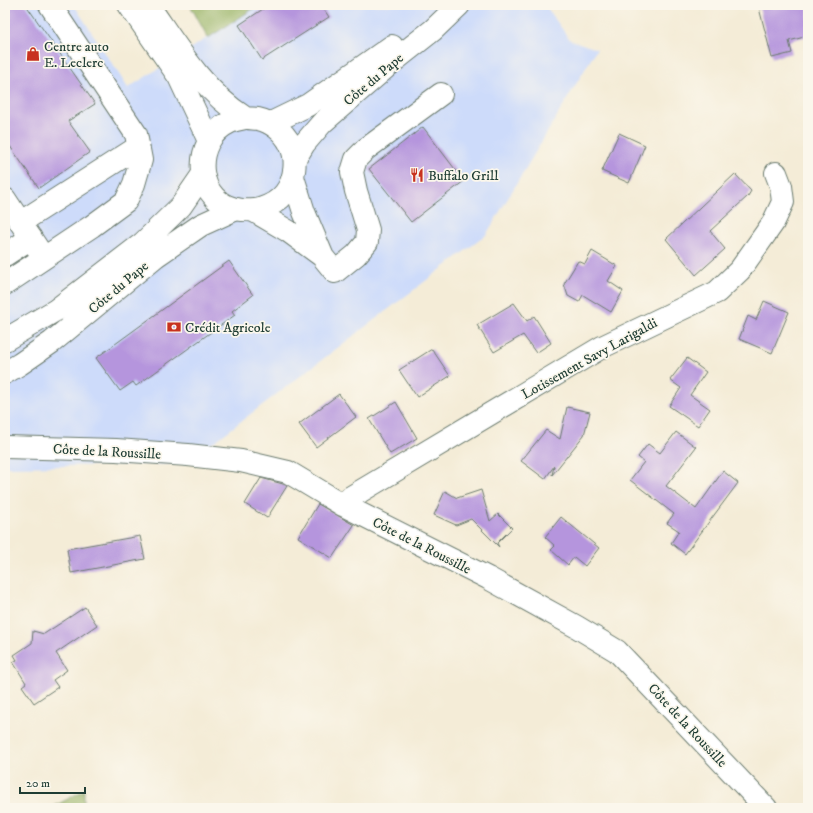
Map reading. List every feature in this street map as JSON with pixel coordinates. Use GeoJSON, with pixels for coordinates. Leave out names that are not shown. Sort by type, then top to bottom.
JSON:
{"type":"FeatureCollection","features":[{"type":"Feature","properties":{"kind":"street"},"geometry":{"type":"LineString","coordinates":[[5,284],[92,226],[126,201],[134,184],[141,160],[136,134],[50,5]]}},
{"type":"Feature","properties":{"kind":"street"},"geometry":{"type":"LineString","coordinates":[[129,5],[179,77],[209,140]]}},
{"type":"Feature","properties":{"kind":"street"},"geometry":{"type":"LineString","coordinates":[[148,5],[192,68],[212,92],[245,118]]}},
{"type":"Feature","properties":{"kind":"street","name":"Côte du Pape"},"geometry":{"type":"LineString","coordinates":[[271,123],[308,105],[453,5]]}},
{"type":"Feature","properties":{"kind":"street","name":"Côte du Pape"},"geometry":{"type":"LineString","coordinates":[[294,168],[304,144],[322,123],[390,64],[433,30],[459,5]]}},
{"type":"Feature","properties":{"kind":"street"},"geometry":{"type":"LineString","coordinates":[[329,264],[356,255],[367,242],[368,230],[356,192],[352,172],[356,159],[366,149],[441,94]]}},
{"type":"Feature","properties":{"kind":"street"},"geometry":{"type":"LineString","coordinates":[[245,118],[258,119],[271,123],[282,133],[291,145],[294,168],[304,212],[329,264],[288,231],[245,210],[224,204],[215,196],[207,186],[203,174],[202,162],[204,151],[209,140],[218,129],[231,121],[245,118]]}},
{"type":"Feature","properties":{"kind":"street"},"geometry":{"type":"LineString","coordinates":[[5,255],[26,230],[138,147]]}},
{"type":"Feature","properties":{"kind":"street"},"geometry":{"type":"LineString","coordinates":[[245,210],[271,205],[276,201],[285,193],[294,168]]}},
{"type":"Feature","properties":{"kind":"street","name":"Lotissement Savy Larigaldi"},"geometry":{"type":"LineString","coordinates":[[343,505],[351,497],[602,347],[717,292],[740,270],[774,224],[782,202],[781,186],[776,173]]}},
{"type":"Feature","properties":{"kind":"street","name":"Côte du Pape"},"geometry":{"type":"LineString","coordinates":[[5,340],[56,310],[143,243],[181,206],[203,174]]}},
{"type":"Feature","properties":{"kind":"street"},"geometry":{"type":"LineString","coordinates":[[5,199],[44,258]]}},
{"type":"Feature","properties":{"kind":"street","name":"Côte du Pape"},"geometry":{"type":"LineString","coordinates":[[5,373],[52,342],[156,256],[202,225],[245,210]]}},
{"type":"Feature","properties":{"kind":"street","name":"Côte de la Roussille"},"geometry":{"type":"LineString","coordinates":[[5,447],[116,450],[188,455],[241,461],[288,472],[343,505],[488,578],[617,651],[766,808]]}},
{"type":"Feature","properties":{"kind":"shaded area"},"geometry":{"type":"Polygon","coordinates":[[[5,5],[74,5],[128,88],[259,5],[545,5],[570,40],[597,49],[486,235],[185,464],[5,467],[5,5]]]}},
{"type":"Feature","properties":{"kind":"green space"},"geometry":{"type":"Polygon","coordinates":[[[190,5],[259,5],[208,38],[190,5]]]}},
{"type":"Feature","properties":{"kind":"green space"},"geometry":{"type":"Polygon","coordinates":[[[84,790],[84,808],[51,808],[84,790]]]}},
{"type":"Feature","properties":{"kind":"building","name":"Centre auto E. Leclerc"},"geometry":{"type":"Polygon","coordinates":[[[5,5],[26,5],[95,104],[68,121],[90,152],[39,188],[5,139],[5,5]]]}},
{"type":"Feature","properties":{"kind":"building"},"geometry":{"type":"Polygon","coordinates":[[[269,5],[321,5],[329,17],[262,60],[239,25],[269,5]]]}},
{"type":"Feature","properties":{"kind":"building"},"geometry":{"type":"Polygon","coordinates":[[[769,5],[808,5],[808,36],[789,41],[792,53],[772,58],[759,8],[769,5]]]}},
{"type":"Feature","properties":{"kind":"building","name":"Buffalo Grill"},"geometry":{"type":"Polygon","coordinates":[[[423,127],[464,181],[411,222],[369,169],[423,127]]]}},
{"type":"Feature","properties":{"kind":"building"},"geometry":{"type":"Polygon","coordinates":[[[619,133],[645,145],[629,183],[602,171],[619,133]]]}},
{"type":"Feature","properties":{"kind":"building"},"geometry":{"type":"Polygon","coordinates":[[[735,174],[751,191],[748,196],[710,231],[725,249],[696,275],[666,239],[735,174]]]}},
{"type":"Feature","properties":{"kind":"building"},"geometry":{"type":"Polygon","coordinates":[[[592,251],[617,266],[608,281],[623,291],[611,312],[583,295],[579,302],[568,296],[564,284],[578,261],[585,264],[592,251]]]}},
{"type":"Feature","properties":{"kind":"building","name":"Crédit Agricole"},"geometry":{"type":"Polygon","coordinates":[[[229,261],[253,295],[232,311],[235,315],[136,386],[133,382],[120,391],[96,358],[229,261]]]}},
{"type":"Feature","properties":{"kind":"building"},"geometry":{"type":"Polygon","coordinates":[[[764,301],[789,312],[772,353],[739,339],[748,316],[756,320],[764,301]]]}},
{"type":"Feature","properties":{"kind":"building"},"geometry":{"type":"Polygon","coordinates":[[[514,303],[527,321],[534,316],[551,343],[536,353],[523,335],[494,352],[477,325],[514,303]]]}},
{"type":"Feature","properties":{"kind":"building"},"geometry":{"type":"Polygon","coordinates":[[[432,349],[450,376],[417,397],[399,370],[432,349]]]}},
{"type":"Feature","properties":{"kind":"building"},"geometry":{"type":"Polygon","coordinates":[[[687,358],[706,372],[690,395],[710,409],[698,426],[669,406],[681,388],[670,380],[687,358]]]}},
{"type":"Feature","properties":{"kind":"building"},"geometry":{"type":"Polygon","coordinates":[[[339,394],[356,417],[316,447],[299,424],[339,394]]]}},
{"type":"Feature","properties":{"kind":"building"},"geometry":{"type":"Polygon","coordinates":[[[396,402],[417,438],[390,454],[369,419],[396,402]]]}},
{"type":"Feature","properties":{"kind":"building"},"geometry":{"type":"Polygon","coordinates":[[[567,407],[590,412],[584,435],[552,475],[554,466],[545,479],[521,461],[546,430],[560,439],[567,407]]]}},
{"type":"Feature","properties":{"kind":"building"},"geometry":{"type":"Polygon","coordinates":[[[676,432],[696,447],[666,486],[696,509],[723,471],[738,483],[685,554],[671,543],[679,531],[667,523],[674,514],[630,480],[644,462],[638,457],[648,444],[660,453],[676,432]]]}},
{"type":"Feature","properties":{"kind":"building"},"geometry":{"type":"Polygon","coordinates":[[[261,478],[287,486],[267,518],[245,504],[261,478]]]}},
{"type":"Feature","properties":{"kind":"building"},"geometry":{"type":"Polygon","coordinates":[[[481,490],[490,521],[498,514],[512,528],[497,543],[499,547],[471,519],[456,525],[434,515],[445,491],[457,498],[481,490]]]}},
{"type":"Feature","properties":{"kind":"building"},"geometry":{"type":"Polygon","coordinates":[[[318,504],[354,525],[332,558],[298,537],[318,504]]]}},
{"type":"Feature","properties":{"kind":"building"},"geometry":{"type":"Polygon","coordinates":[[[561,517],[599,548],[585,566],[574,557],[568,565],[551,550],[555,546],[545,537],[561,517]]]}},
{"type":"Feature","properties":{"kind":"building"},"geometry":{"type":"Polygon","coordinates":[[[140,536],[145,559],[71,573],[67,549],[140,536]]]}},
{"type":"Feature","properties":{"kind":"building"},"geometry":{"type":"Polygon","coordinates":[[[85,607],[97,625],[56,653],[67,670],[53,680],[58,687],[34,703],[22,686],[26,683],[13,662],[17,660],[14,655],[32,643],[33,631],[44,634],[85,607]]]}},
{"type":"Feature","properties":{"kind":"place","name":"Centre auto E. Leclerc"},"geometry":{"type":"Point","coordinates":[33,54]}},
{"type":"Feature","properties":{"kind":"place","name":"Buffalo Grill"},"geometry":{"type":"Point","coordinates":[417,175]}},
{"type":"Feature","properties":{"kind":"place","name":"Crédit Agricole"},"geometry":{"type":"Point","coordinates":[174,327]}}]}
